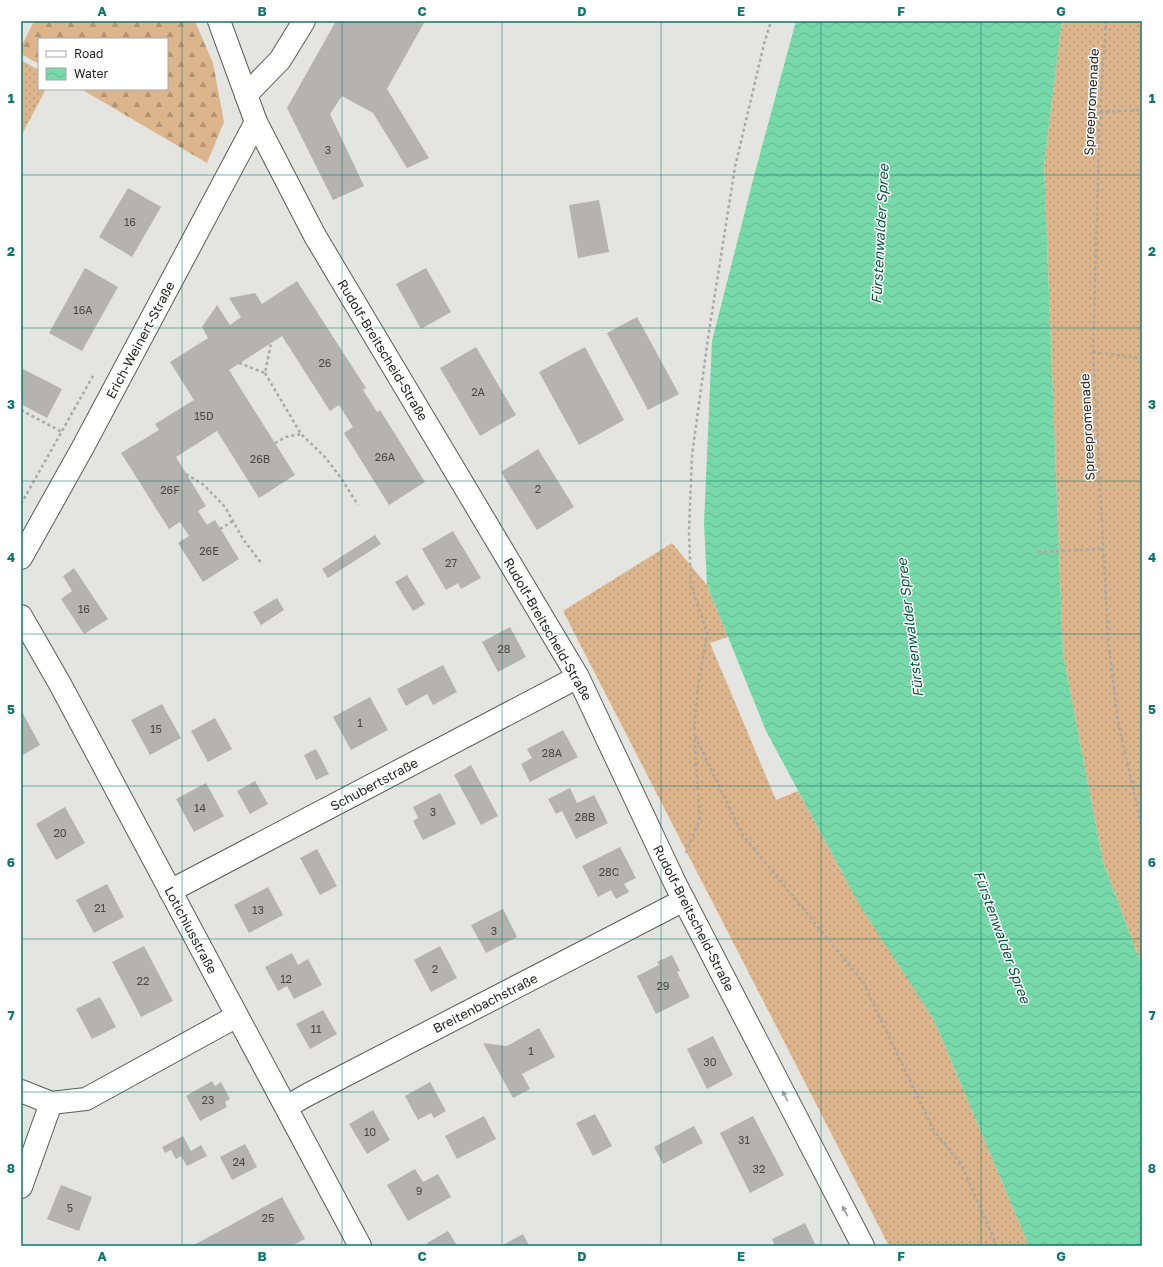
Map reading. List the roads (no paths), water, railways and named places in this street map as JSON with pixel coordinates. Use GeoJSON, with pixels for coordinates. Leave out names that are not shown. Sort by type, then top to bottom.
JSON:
{"type":"FeatureCollection","features":[{"type":"Feature","properties":{"kind":"street","name":"Rudolf-Breitscheid-Straße"},"geometry":{"type":"LineString","coordinates":[[219,21],[256,122],[315,236],[578,677],[679,891],[863,1246]]}},
{"type":"Feature","properties":{"kind":"street"},"geometry":{"type":"LineString","coordinates":[[246,95],[280,60],[304,21]]}},
{"type":"Feature","properties":{"kind":"street","name":"Erich-Weinert-Straße"},"geometry":{"type":"LineString","coordinates":[[21,558],[83,447],[256,122]]}},
{"type":"Feature","properties":{"kind":"street","name":"Lotichiusstraße"},"geometry":{"type":"LineString","coordinates":[[21,616],[60,684],[360,1246]]}},
{"type":"Feature","properties":{"kind":"street","name":"Schubertstraße"},"geometry":{"type":"LineString","coordinates":[[170,891],[578,677]]}},
{"type":"Feature","properties":{"kind":"street","name":"Breitenbachstraße"},"geometry":{"type":"LineString","coordinates":[[286,1107],[679,891]]}},
{"type":"Feature","properties":{"kind":"street"},"geometry":{"type":"LineString","coordinates":[[21,1091],[51,1104],[86,1099],[237,1016]]}},
{"type":"Feature","properties":{"kind":"street"},"geometry":{"type":"LineString","coordinates":[[21,1187],[51,1104]]}},
{"type":"Feature","properties":{"kind":"water","name":"Fürstenwalder Spree"},"geometry":{"type":"Polygon","coordinates":[[[796,21],[1062,21],[1044,165],[1063,654],[1103,862],[1142,966],[1142,1246],[1029,1246],[934,1020],[859,904],[766,731],[707,585],[704,523],[712,341],[754,176],[796,21]]]}}]}
